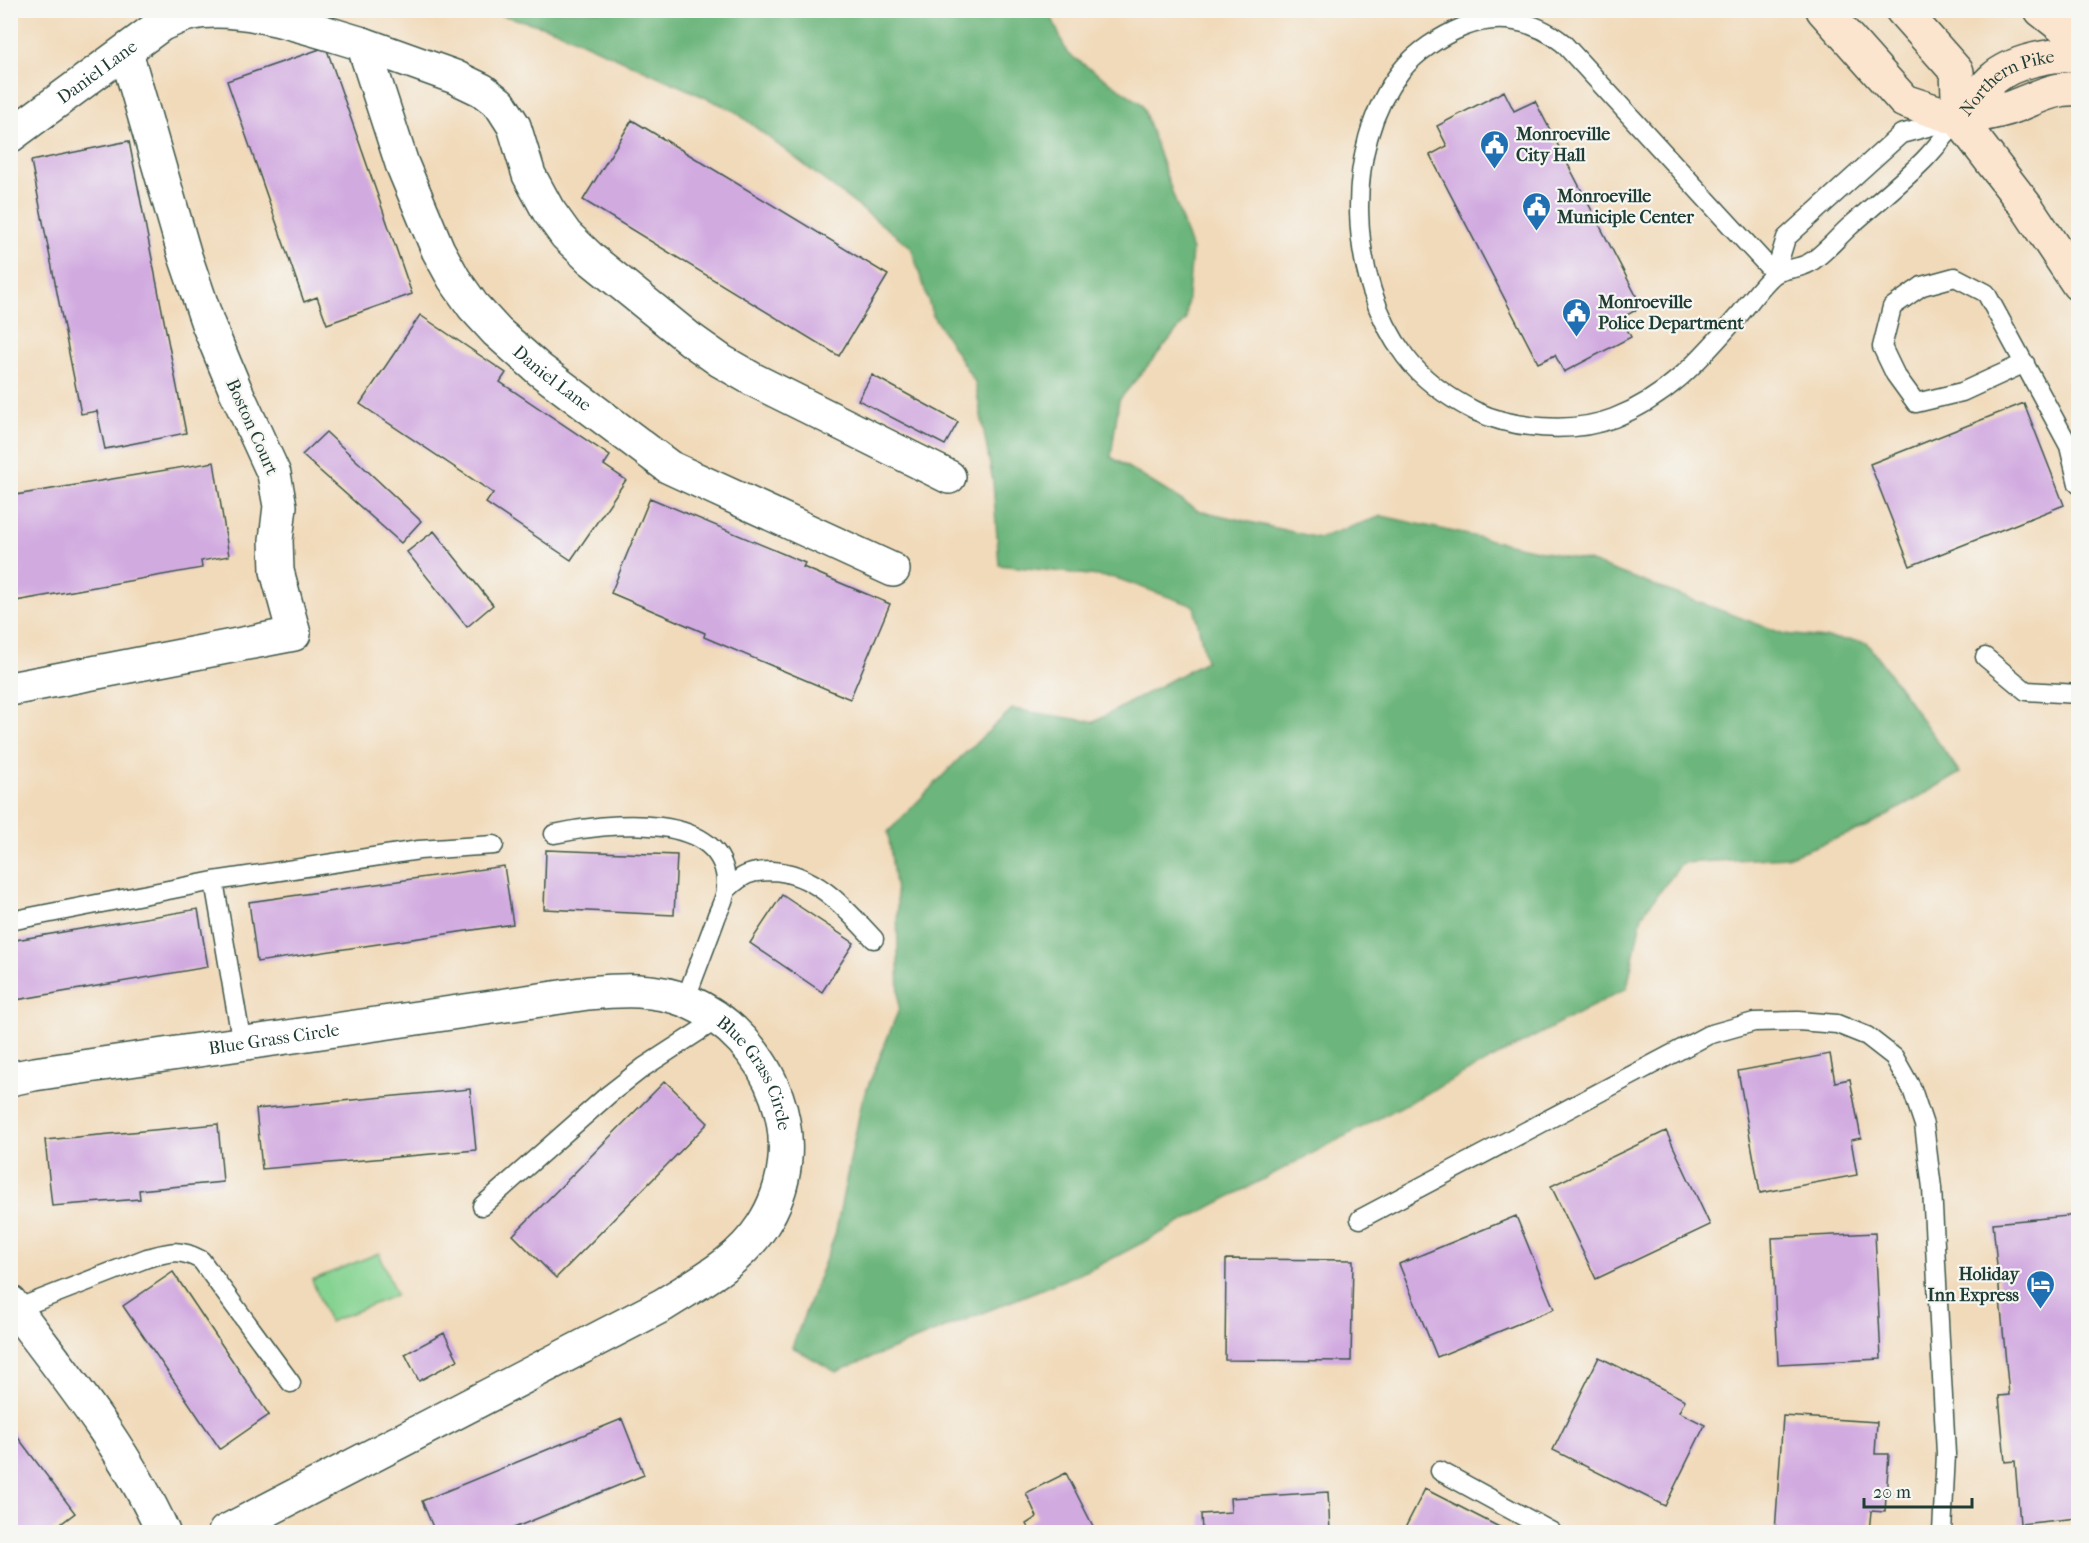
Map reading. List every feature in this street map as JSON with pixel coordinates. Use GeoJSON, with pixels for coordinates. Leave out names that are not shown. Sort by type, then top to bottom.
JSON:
{"type":"FeatureCollection","features":[{"type":"Feature","properties":{"kind":"main road"},"geometry":{"type":"LineString","coordinates":[[1823,10],[1904,101],[1959,119],[2028,208],[2079,284]]}},
{"type":"Feature","properties":{"kind":"main road"},"geometry":{"type":"LineString","coordinates":[[1902,10],[1957,72],[1959,119]]}},
{"type":"Feature","properties":{"kind":"main road"},"geometry":{"type":"LineString","coordinates":[[2041,10],[2079,39]]}},
{"type":"Feature","properties":{"kind":"main road","name":"Northern Pike"},"geometry":{"type":"LineString","coordinates":[[1959,119],[1993,79],[2005,71],[2037,59],[2079,55]]}},
{"type":"Feature","properties":{"kind":"main road","name":"Northern Pike"},"geometry":{"type":"LineString","coordinates":[[1959,119],[2013,107],[2044,93],[2079,89]]}},
{"type":"Feature","properties":{"kind":"street","name":"Daniel Lane"},"geometry":{"type":"LineString","coordinates":[[10,136],[162,24],[188,14],[210,11],[239,12],[283,21],[363,44],[455,77],[482,90],[500,104],[514,126],[529,175],[548,210],[566,235],[591,259],[690,339],[721,361],[754,380],[950,477]]}},
{"type":"Feature","properties":{"kind":"street","name":"Daniel Lane"},"geometry":{"type":"LineString","coordinates":[[363,44],[402,164],[438,250],[453,279],[473,306],[497,332],[540,370],[669,466],[893,570]]}},
{"type":"Feature","properties":{"kind":"street","name":"Boston Court"},"geometry":{"type":"LineString","coordinates":[[10,689],[294,634],[277,571],[276,540],[280,506],[274,474],[239,400],[205,315],[178,233],[126,52]]}},
{"type":"Feature","properties":{"kind":"street","name":"Blue Grass Circle"},"geometry":{"type":"LineString","coordinates":[[10,1079],[588,993],[626,990],[657,992],[685,1000],[709,1012],[733,1030],[753,1053],[770,1080],[780,1105],[787,1135],[785,1166],[777,1196],[763,1225],[745,1248],[720,1269],[663,1305],[225,1533]]}},
{"type":"Feature","properties":{"kind":"street"},"geometry":{"type":"LineString","coordinates":[[13,1306],[112,1439],[134,1475],[163,1533]]}},
{"type":"Feature","properties":{"kind":"lane"},"geometry":{"type":"LineString","coordinates":[[1775,274],[1563,43],[1534,17],[1476,22],[1450,33],[1424,50],[1402,70],[1384,97],[1371,129],[1359,195],[1360,232],[1365,268],[1374,299],[1405,357],[1457,402],[1487,417],[1517,425],[1547,428],[1578,426],[1610,420],[1664,392],[1690,370],[1775,274],[1786,238],[1901,135],[1959,119]]}},
{"type":"Feature","properties":{"kind":"lane"},"geometry":{"type":"LineString","coordinates":[[1775,274],[1809,263],[1925,159],[1959,119]]}},
{"type":"Feature","properties":{"kind":"lane"},"geometry":{"type":"LineString","coordinates":[[2025,363],[1962,392],[1916,402],[1895,374],[1882,347],[1892,307],[1922,286],[1955,277],[1986,293],[2074,443],[2079,484]]}},
{"type":"Feature","properties":{"kind":"lane"},"geometry":{"type":"LineString","coordinates":[[1985,657],[2026,691],[2079,694]]}},
{"type":"Feature","properties":{"kind":"lane"},"geometry":{"type":"LineString","coordinates":[[554,834],[594,827],[671,828],[694,835],[718,854],[725,869],[726,890],[685,1000]]}},
{"type":"Feature","properties":{"kind":"lane"},"geometry":{"type":"LineString","coordinates":[[10,921],[214,881],[419,849],[494,845]]}},
{"type":"Feature","properties":{"kind":"lane"},"geometry":{"type":"LineString","coordinates":[[726,890],[742,876],[762,871],[788,872],[818,886],[846,908],[874,939]]}},
{"type":"Feature","properties":{"kind":"lane"},"geometry":{"type":"LineString","coordinates":[[214,881],[242,1044]]}},
{"type":"Feature","properties":{"kind":"lane"},"geometry":{"type":"LineString","coordinates":[[482,1206],[608,1095],[644,1067],[718,1019]]}},
{"type":"Feature","properties":{"kind":"lane"},"geometry":{"type":"LineString","coordinates":[[1360,1219],[1708,1035],[1754,1022],[1798,1021],[1837,1024],[1867,1036],[1894,1057],[1912,1089],[1924,1125],[1932,1188],[1946,1454],[1942,1533]]}},
{"type":"Feature","properties":{"kind":"lane"},"geometry":{"type":"LineString","coordinates":[[13,1306],[147,1258],[166,1253],[186,1252],[201,1260],[291,1383]]}},
{"type":"Feature","properties":{"kind":"lane"},"geometry":{"type":"LineString","coordinates":[[1440,1471],[1552,1533]]}},
{"type":"Feature","properties":{"kind":"green space"},"geometry":{"type":"Polygon","coordinates":[[[485,11],[1049,11],[1067,53],[1142,104],[1192,250],[1186,320],[1119,400],[1111,457],[1197,510],[1319,538],[1382,516],[1591,562],[1784,634],[1867,642],[1960,773],[1867,827],[1787,857],[1682,863],[1642,915],[1627,988],[1096,1267],[836,1372],[792,1347],[835,1235],[862,1101],[899,1009],[897,900],[888,832],[960,758],[1012,709],[1094,722],[1206,661],[1194,606],[1116,578],[999,565],[993,482],[975,382],[933,316],[911,247],[733,110],[553,29],[485,11]]]}},
{"type":"Feature","properties":{"kind":"green space"},"geometry":{"type":"Polygon","coordinates":[[[379,1253],[396,1295],[329,1322],[312,1280],[379,1253]]]}},
{"type":"Feature","properties":{"kind":"building"},"geometry":{"type":"Polygon","coordinates":[[[326,47],[412,294],[327,324],[317,297],[304,302],[227,81],[326,47]]]}},
{"type":"Feature","properties":{"kind":"building","name":"Monroeville Municiple Center"},"geometry":{"type":"Polygon","coordinates":[[[1504,91],[1514,111],[1535,101],[1642,307],[1621,318],[1631,337],[1564,372],[1555,355],[1538,363],[1430,155],[1447,146],[1437,126],[1504,91]]]}},
{"type":"Feature","properties":{"kind":"building"},"geometry":{"type":"Polygon","coordinates":[[[632,120],[888,275],[839,356],[583,200],[632,120]]]}},
{"type":"Feature","properties":{"kind":"building"},"geometry":{"type":"Polygon","coordinates":[[[129,141],[186,433],[105,449],[97,411],[81,414],[31,161],[129,141]]]}},
{"type":"Feature","properties":{"kind":"building"},"geometry":{"type":"Polygon","coordinates":[[[420,315],[506,373],[500,382],[610,456],[604,465],[626,480],[571,560],[486,503],[493,493],[360,404],[420,315]]]}},
{"type":"Feature","properties":{"kind":"building"},"geometry":{"type":"Polygon","coordinates":[[[872,375],[958,422],[945,445],[858,400],[872,375]]]}},
{"type":"Feature","properties":{"kind":"building"},"geometry":{"type":"Polygon","coordinates":[[[2024,403],[2064,505],[1910,566],[1870,464],[2024,403]]]}},
{"type":"Feature","properties":{"kind":"building"},"geometry":{"type":"Polygon","coordinates":[[[326,432],[421,521],[401,543],[302,455],[326,432]]]}},
{"type":"Feature","properties":{"kind":"building"},"geometry":{"type":"Polygon","coordinates":[[[214,462],[229,556],[201,561],[202,568],[10,602],[10,496],[214,462]]]}},
{"type":"Feature","properties":{"kind":"building"},"geometry":{"type":"Polygon","coordinates":[[[650,498],[805,563],[803,567],[890,604],[850,699],[704,637],[705,633],[611,593],[650,498]]]}},
{"type":"Feature","properties":{"kind":"building"},"geometry":{"type":"Polygon","coordinates":[[[434,531],[493,605],[467,627],[407,552],[434,531]]]}},
{"type":"Feature","properties":{"kind":"building"},"geometry":{"type":"Polygon","coordinates":[[[546,850],[677,855],[674,915],[544,909],[546,850]]]}},
{"type":"Feature","properties":{"kind":"building"},"geometry":{"type":"Polygon","coordinates":[[[504,866],[513,924],[257,962],[249,902],[504,866]]]}},
{"type":"Feature","properties":{"kind":"building"},"geometry":{"type":"Polygon","coordinates":[[[782,895],[854,943],[822,992],[750,943],[782,895]]]}},
{"type":"Feature","properties":{"kind":"building"},"geometry":{"type":"Polygon","coordinates":[[[198,909],[208,967],[10,1001],[10,941],[198,909]]]}},
{"type":"Feature","properties":{"kind":"building"},"geometry":{"type":"Polygon","coordinates":[[[1830,1054],[1835,1082],[1850,1079],[1861,1138],[1851,1140],[1857,1175],[1760,1193],[1738,1071],[1830,1054]]]}},
{"type":"Feature","properties":{"kind":"building"},"geometry":{"type":"Polygon","coordinates":[[[665,1081],[708,1123],[556,1278],[513,1235],[665,1081]]]}},
{"type":"Feature","properties":{"kind":"building"},"geometry":{"type":"Polygon","coordinates":[[[470,1089],[476,1150],[262,1169],[256,1109],[470,1089]]]}},
{"type":"Feature","properties":{"kind":"building"},"geometry":{"type":"Polygon","coordinates":[[[218,1124],[223,1182],[139,1190],[140,1199],[52,1206],[45,1140],[218,1124]]]}},
{"type":"Feature","properties":{"kind":"building"},"geometry":{"type":"Polygon","coordinates":[[[1666,1131],[1710,1225],[1596,1279],[1551,1186],[1666,1131]]]}},
{"type":"Feature","properties":{"kind":"building","name":"Holiday Inn Express"},"geometry":{"type":"Polygon","coordinates":[[[2078,1215],[2078,1518],[2020,1524],[2015,1461],[2005,1462],[1999,1396],[2009,1395],[1993,1223],[2078,1215]]]}},
{"type":"Feature","properties":{"kind":"building"},"geometry":{"type":"Polygon","coordinates":[[[1516,1216],[1554,1309],[1437,1357],[1399,1264],[1516,1216]]]}},
{"type":"Feature","properties":{"kind":"building"},"geometry":{"type":"Polygon","coordinates":[[[1875,1233],[1881,1359],[1778,1364],[1772,1238],[1875,1233]]]}},
{"type":"Feature","properties":{"kind":"building"},"geometry":{"type":"Polygon","coordinates":[[[1226,1259],[1353,1260],[1351,1361],[1225,1360],[1226,1259]]]}},
{"type":"Feature","properties":{"kind":"building"},"geometry":{"type":"Polygon","coordinates":[[[173,1272],[269,1415],[220,1449],[123,1306],[173,1272]]]}},
{"type":"Feature","properties":{"kind":"building"},"geometry":{"type":"Polygon","coordinates":[[[444,1333],[458,1360],[419,1381],[405,1354],[444,1333]]]}},
{"type":"Feature","properties":{"kind":"building"},"geometry":{"type":"Polygon","coordinates":[[[1599,1357],[1685,1400],[1679,1412],[1705,1425],[1665,1506],[1553,1450],[1599,1357]]]}},
{"type":"Feature","properties":{"kind":"building"},"geometry":{"type":"Polygon","coordinates":[[[1783,1416],[1877,1422],[1875,1454],[1889,1454],[1885,1512],[1871,1511],[1869,1532],[1775,1532],[1783,1416]]]}},
{"type":"Feature","properties":{"kind":"building"},"geometry":{"type":"Polygon","coordinates":[[[622,1419],[644,1475],[504,1532],[435,1532],[422,1501],[622,1419]]]}},
{"type":"Feature","properties":{"kind":"building"},"geometry":{"type":"Polygon","coordinates":[[[10,1427],[75,1513],[50,1532],[15,1532],[10,1527],[10,1427]]]}},
{"type":"Feature","properties":{"kind":"building"},"geometry":{"type":"Polygon","coordinates":[[[1066,1473],[1096,1532],[1030,1532],[1026,1524],[1037,1517],[1026,1493],[1066,1473]]]}},
{"type":"Feature","properties":{"kind":"building"},"geometry":{"type":"Polygon","coordinates":[[[1425,1489],[1509,1532],[1414,1532],[1405,1528],[1425,1489]]]}},
{"type":"Feature","properties":{"kind":"building"},"geometry":{"type":"Polygon","coordinates":[[[1328,1492],[1330,1532],[1202,1532],[1201,1514],[1231,1512],[1230,1498],[1328,1492]]]}},
{"type":"Feature","properties":{"kind":"place","name":"Monroeville City Hall"},"geometry":{"type":"Point","coordinates":[1495,170]}},
{"type":"Feature","properties":{"kind":"place","name":"Monroeville Municiple Center"},"geometry":{"type":"Point","coordinates":[1536,232]}},
{"type":"Feature","properties":{"kind":"place","name":"Monroeville Police Department"},"geometry":{"type":"Point","coordinates":[1577,338]}},
{"type":"Feature","properties":{"kind":"place","name":"Holiday Inn Express"},"geometry":{"type":"Point","coordinates":[2040,1310]}}]}
